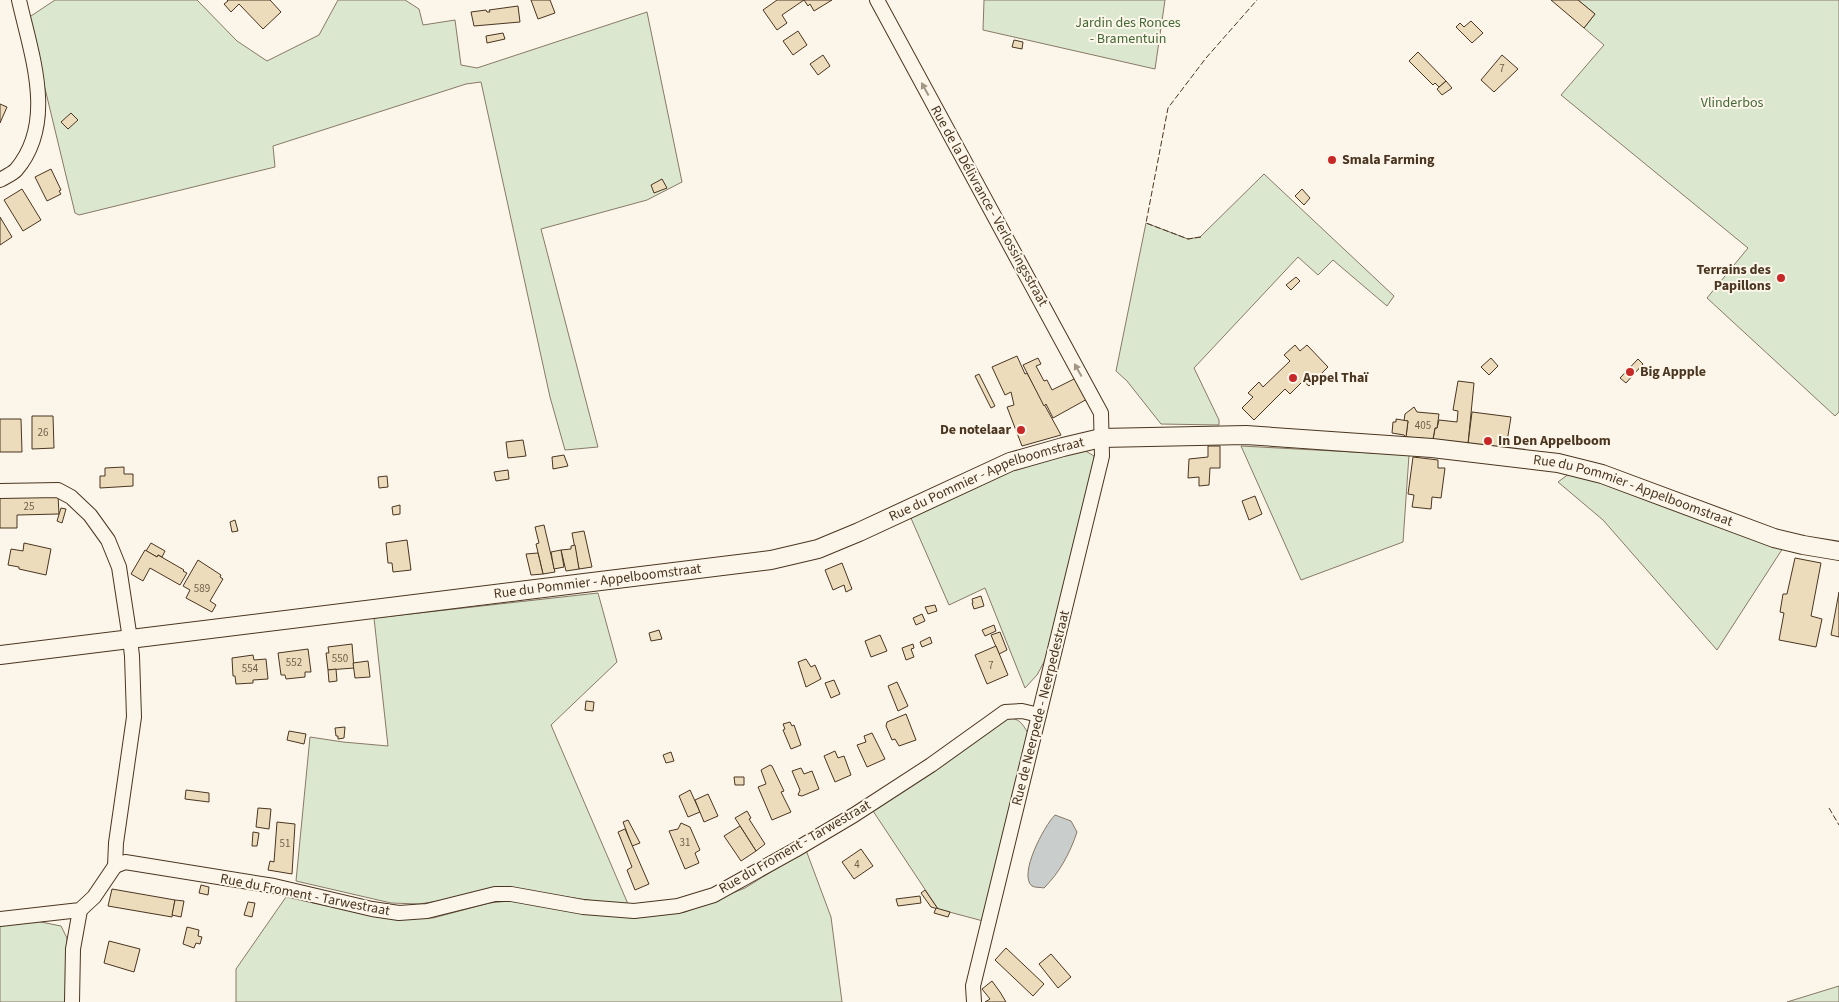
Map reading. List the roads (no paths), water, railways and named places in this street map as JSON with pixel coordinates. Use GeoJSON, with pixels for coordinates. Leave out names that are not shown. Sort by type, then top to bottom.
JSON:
{"type":"FeatureCollection","features":[{"type":"Feature","properties":{"kind":"street"},"geometry":{"type":"LineString","coordinates":[[0,180],[15,171],[28,151],[39,120],[39,90],[20,0]]}},
{"type":"Feature","properties":{"kind":"street","name":"Rue de la Délivrance - Verlossingsstraat"},"geometry":{"type":"LineString","coordinates":[[877,0],[1101,412]]}},
{"type":"Feature","properties":{"kind":"street","name":"Rue de Neerpede - Neerpedestraat"},"geometry":{"type":"LineString","coordinates":[[974,1002],[973,986],[1102,456],[1101,412]]}},
{"type":"Feature","properties":{"kind":"street","name":"Rue du Pommier - Appelboomstraat"},"geometry":{"type":"LineString","coordinates":[[0,655],[771,560],[818,549],[1010,462],[1101,438],[1246,435],[1432,448],[1558,463],[1602,474],[1774,538],[1839,551]]}},
{"type":"Feature","properties":{"kind":"street"},"geometry":{"type":"LineString","coordinates":[[0,491],[58,490],[71,497],[90,515],[108,540],[119,567],[130,639],[134,716],[116,843],[115,866],[94,897],[80,910],[0,919]]}},
{"type":"Feature","properties":{"kind":"street","name":"Rue du Froment - Tarwestraat"},"geometry":{"type":"LineString","coordinates":[[115,866],[125,862],[265,885],[372,909],[399,913],[427,911],[495,894],[511,894],[583,907],[626,910],[678,906],[714,895],[795,850],[931,764],[1005,712],[1022,711],[1039,716]]}},
{"type":"Feature","properties":{"kind":"street"},"geometry":{"type":"LineString","coordinates":[[72,1002],[73,949],[80,910]]}},
{"type":"Feature","properties":{"kind":"place","name":"Smala Farming"},"geometry":{"type":"Point","coordinates":[1332,160]}},
{"type":"Feature","properties":{"kind":"place","name":"Terrains des Papillons"},"geometry":{"type":"Point","coordinates":[1781,278]}},
{"type":"Feature","properties":{"kind":"place","name":"Big Appple"},"geometry":{"type":"Point","coordinates":[1630,372]}},
{"type":"Feature","properties":{"kind":"place","name":"Appel Thaï"},"geometry":{"type":"Point","coordinates":[1293,378]}},
{"type":"Feature","properties":{"kind":"place","name":"De notelaar"},"geometry":{"type":"Point","coordinates":[1021,430]}},
{"type":"Feature","properties":{"kind":"place","name":"In Den Appelboom"},"geometry":{"type":"Point","coordinates":[1488,441]}},
{"type":"Feature","properties":{"kind":"park label","name":"Jardin des Ronces - Bramentuin"},"geometry":{"type":"Point","coordinates":[1128,32]}},
{"type":"Feature","properties":{"kind":"park label","name":"Vlinderbos"},"geometry":{"type":"Point","coordinates":[1732,103]}}]}
